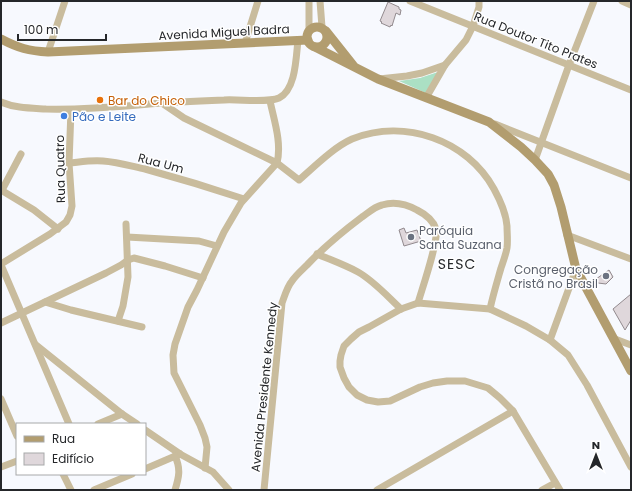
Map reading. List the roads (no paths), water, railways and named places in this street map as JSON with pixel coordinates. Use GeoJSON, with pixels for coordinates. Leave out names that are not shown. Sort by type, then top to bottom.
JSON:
{"type":"FeatureCollection","features":[{"type":"Feature","properties":{"kind":"main road"},"geometry":{"type":"LineString","coordinates":[[355,68],[324,29],[314,27],[305,37],[309,43],[315,47],[355,68],[378,79],[489,122],[521,147],[548,174],[554,185],[561,207],[576,269],[631,371]]}},
{"type":"Feature","properties":{"kind":"main road"},"geometry":{"type":"LineString","coordinates":[[315,47],[322,46],[327,41],[327,34],[324,29]]}},
{"type":"Feature","properties":{"kind":"main road","name":"Avenida Miguel Badra"},"geometry":{"type":"LineString","coordinates":[[1,39],[24,49],[48,52],[245,44],[305,37]]}},
{"type":"Feature","properties":{"kind":"street"},"geometry":{"type":"LineString","coordinates":[[48,52],[65,1]]}},
{"type":"Feature","properties":{"kind":"street"},"geometry":{"type":"LineString","coordinates":[[245,44],[258,1]]}},
{"type":"Feature","properties":{"kind":"street"},"geometry":{"type":"LineString","coordinates":[[1,102],[16,107],[71,110],[230,99],[270,100],[279,98],[287,91],[291,84],[305,37],[309,1]]}},
{"type":"Feature","properties":{"kind":"street"},"geometry":{"type":"LineString","coordinates":[[320,1],[324,29]]}},
{"type":"Feature","properties":{"kind":"street","name":"Rua Doutor Tito Prates"},"geometry":{"type":"LineString","coordinates":[[410,1],[631,90]]}},
{"type":"Feature","properties":{"kind":"street"},"geometry":{"type":"LineString","coordinates":[[426,98],[445,65],[466,40],[473,26],[479,7],[479,1]]}},
{"type":"Feature","properties":{"kind":"street"},"geometry":{"type":"LineString","coordinates":[[535,160],[594,1]]}},
{"type":"Feature","properties":{"kind":"street"},"geometry":{"type":"LineString","coordinates":[[622,1],[631,5]]}},
{"type":"Feature","properties":{"kind":"street"},"geometry":{"type":"LineString","coordinates":[[378,79],[422,73],[445,65]]}},
{"type":"Feature","properties":{"kind":"street"},"geometry":{"type":"LineString","coordinates":[[205,468],[207,447],[205,438],[197,419],[176,379],[172,363],[172,355],[188,307],[224,232],[244,199],[277,163],[279,146],[270,100]]}},
{"type":"Feature","properties":{"kind":"street"},"geometry":{"type":"LineString","coordinates":[[162,103],[184,118],[277,163],[299,180],[340,146],[352,139],[366,135],[397,131],[413,133],[430,136],[450,146],[471,160],[490,182],[501,201],[507,224],[507,249],[490,309]]}},
{"type":"Feature","properties":{"kind":"street","name":"Rua Quatro"},"geometry":{"type":"LineString","coordinates":[[1,265],[58,229],[66,222],[70,215],[72,206],[69,163],[71,110]]}},
{"type":"Feature","properties":{"kind":"street"},"geometry":{"type":"LineString","coordinates":[[489,122],[631,178]]}},
{"type":"Feature","properties":{"kind":"street"},"geometry":{"type":"LineString","coordinates":[[21,154],[2,190],[34,210],[58,229]]}},
{"type":"Feature","properties":{"kind":"street","name":"Rua Um"},"geometry":{"type":"LineString","coordinates":[[69,163],[90,160],[121,164],[213,188],[244,199]]}},
{"type":"Feature","properties":{"kind":"street","name":"Avenida Presidente Kennedy"},"geometry":{"type":"LineString","coordinates":[[264,490],[282,303],[292,280],[317,254],[342,232],[375,207],[390,203],[406,204],[427,215],[436,228],[433,251],[418,303]]}},
{"type":"Feature","properties":{"kind":"street"},"geometry":{"type":"LineString","coordinates":[[118,321],[123,306],[128,277],[126,224]]}},
{"type":"Feature","properties":{"kind":"street"},"geometry":{"type":"LineString","coordinates":[[567,235],[631,259]]}},
{"type":"Feature","properties":{"kind":"street"},"geometry":{"type":"LineString","coordinates":[[127,237],[199,241],[217,246]]}},
{"type":"Feature","properties":{"kind":"street"},"geometry":{"type":"LineString","coordinates":[[317,254],[358,272],[401,309]]}},
{"type":"Feature","properties":{"kind":"street"},"geometry":{"type":"LineString","coordinates":[[1,322],[114,269],[134,258],[203,278]]}},
{"type":"Feature","properties":{"kind":"street"},"geometry":{"type":"LineString","coordinates":[[1,265],[68,423]]}},
{"type":"Feature","properties":{"kind":"street"},"geometry":{"type":"LineString","coordinates":[[550,340],[576,269]]}},
{"type":"Feature","properties":{"kind":"street"},"geometry":{"type":"LineString","coordinates":[[45,302],[71,310],[142,327]]}},
{"type":"Feature","properties":{"kind":"street"},"geometry":{"type":"LineString","coordinates":[[560,490],[512,411],[488,388],[465,381],[446,381],[420,386],[390,401],[378,402],[367,400],[357,395],[349,387],[344,378],[340,367],[341,355],[344,346],[359,332],[401,309],[418,303],[490,309],[526,326],[550,340],[568,356],[583,379],[631,467]]}},
{"type":"Feature","properties":{"kind":"street"},"geometry":{"type":"LineString","coordinates":[[615,339],[631,346]]}},
{"type":"Feature","properties":{"kind":"street"},"geometry":{"type":"LineString","coordinates":[[34,344],[136,423]]}},
{"type":"Feature","properties":{"kind":"street"},"geometry":{"type":"LineString","coordinates":[[1,399],[16,434]]}},
{"type":"Feature","properties":{"kind":"street"},"geometry":{"type":"LineString","coordinates":[[377,490],[512,411]]}},
{"type":"Feature","properties":{"kind":"street"},"geometry":{"type":"LineString","coordinates":[[100,423],[122,414]]}},
{"type":"Feature","properties":{"kind":"street"},"geometry":{"type":"LineString","coordinates":[[146,431],[178,455],[213,472],[229,490]]}},
{"type":"Feature","properties":{"kind":"street"},"geometry":{"type":"LineString","coordinates":[[146,469],[178,455]]}},
{"type":"Feature","properties":{"kind":"street"},"geometry":{"type":"LineString","coordinates":[[175,490],[179,469],[178,455]]}},
{"type":"Feature","properties":{"kind":"street"},"geometry":{"type":"LineString","coordinates":[[1,467],[16,461]]}},
{"type":"Feature","properties":{"kind":"street"},"geometry":{"type":"LineString","coordinates":[[64,475],[71,490]]}},
{"type":"Feature","properties":{"kind":"street"},"geometry":{"type":"LineString","coordinates":[[94,490],[130,475]]}},
{"type":"Feature","properties":{"kind":"street"},"geometry":{"type":"LineString","coordinates":[[542,490],[555,483]]}},
{"type":"Feature","properties":{"kind":"place","name":"Bar do Chico"},"geometry":{"type":"Point","coordinates":[100,100]}},
{"type":"Feature","properties":{"kind":"place","name":"Pão e Leite"},"geometry":{"type":"Point","coordinates":[64,116]}},
{"type":"Feature","properties":{"kind":"place","name":"Paróquia Santa Suzana"},"geometry":{"type":"Point","coordinates":[411,237]}},
{"type":"Feature","properties":{"kind":"place","name":"Congregação Cristã no Brasil"},"geometry":{"type":"Point","coordinates":[606,276]}},
{"type":"Feature","properties":{"kind":"district","name":"SESC"},"geometry":{"type":"Point","coordinates":[457,264]}}]}
